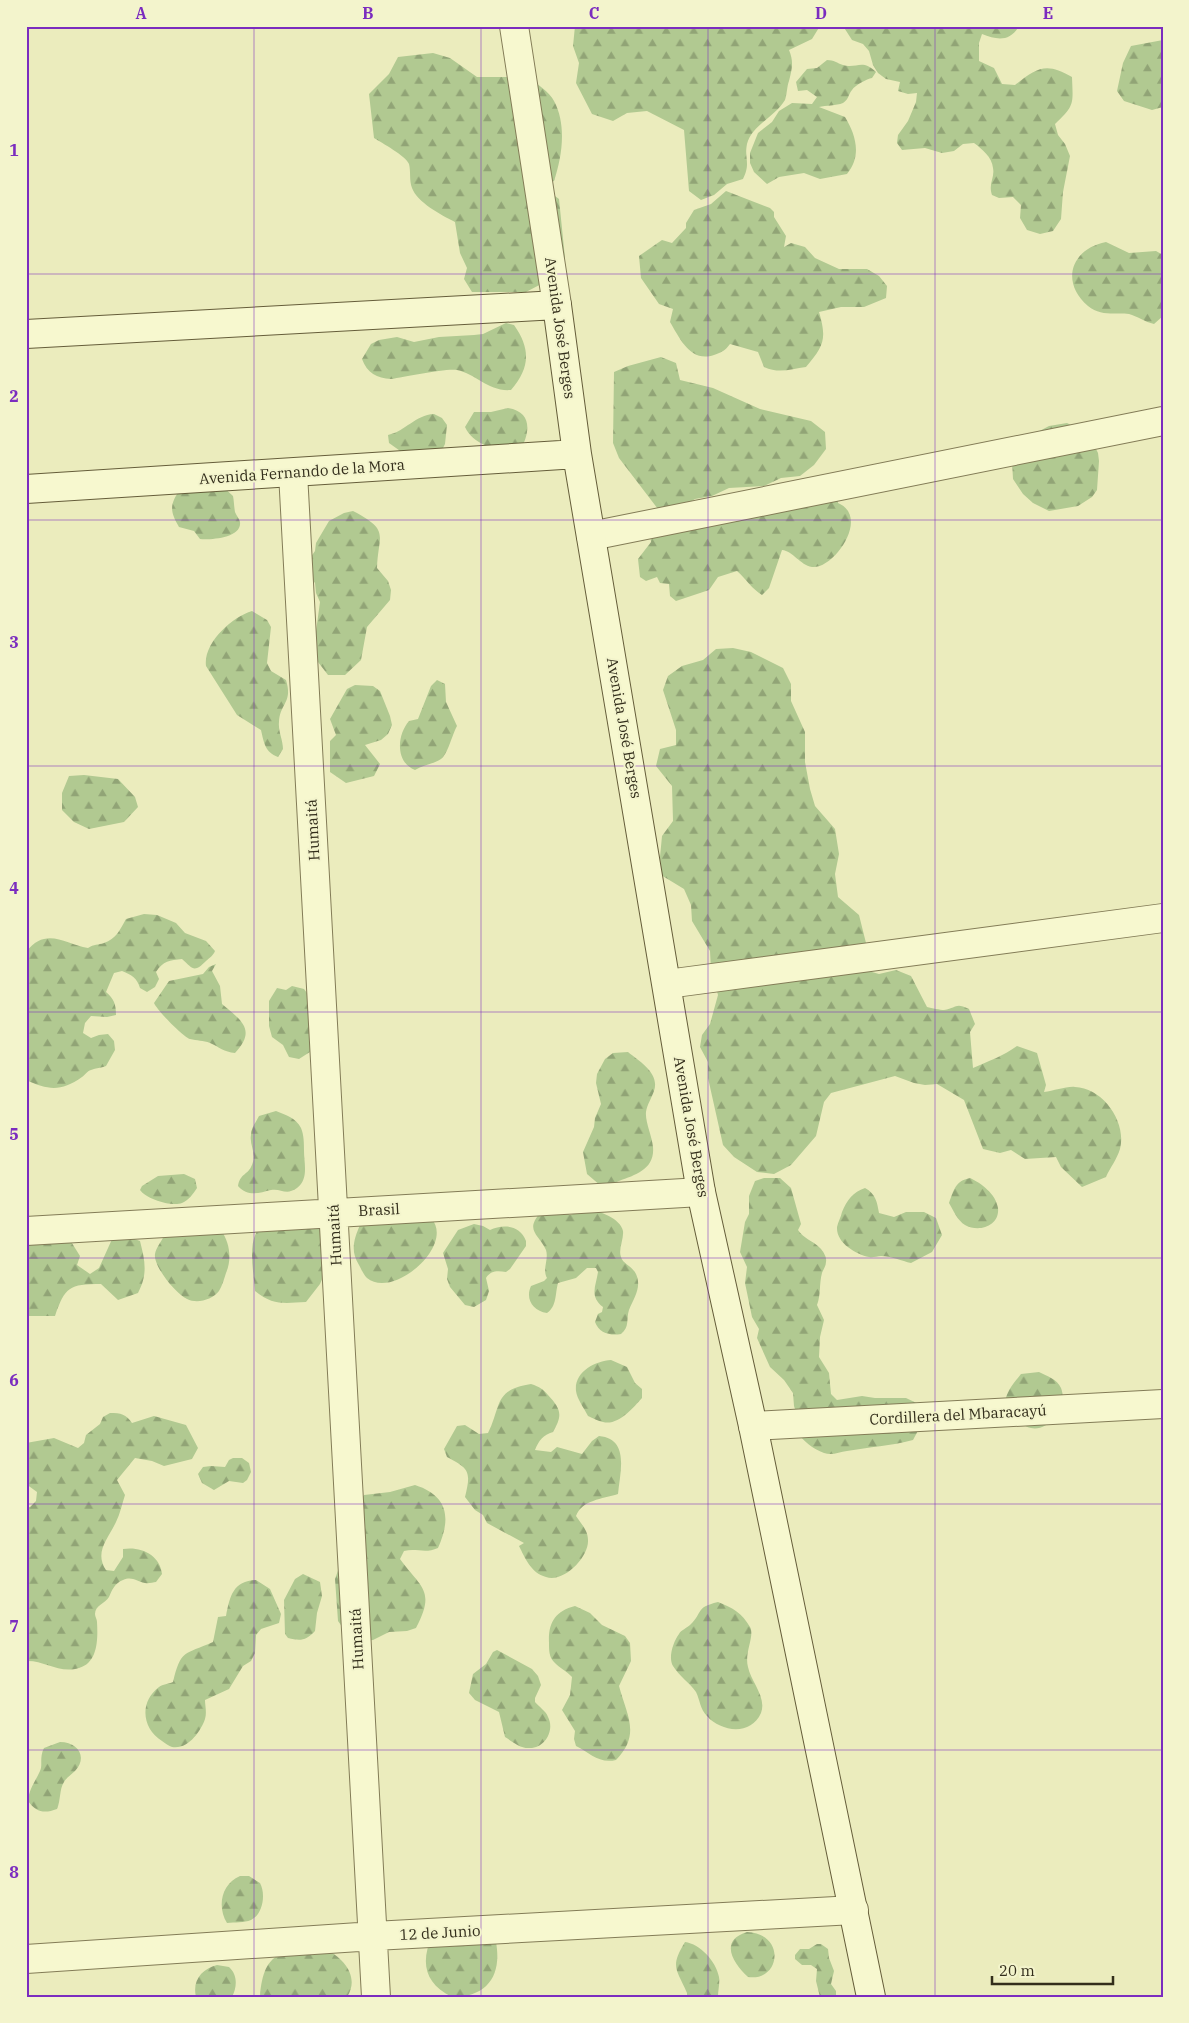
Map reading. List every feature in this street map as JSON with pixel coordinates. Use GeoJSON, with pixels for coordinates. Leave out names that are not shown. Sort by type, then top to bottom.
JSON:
{"type":"FeatureCollection","features":[{"type":"Feature","properties":{"kind":"street","name":"Avenida José Berges"},"geometry":{"type":"LineString","coordinates":[[514,26],[557,305],[577,454],[702,1192],[753,1426],[871,1997]]}},
{"type":"Feature","properties":{"kind":"street"},"geometry":{"type":"LineString","coordinates":[[26,334],[557,305]]}},
{"type":"Feature","properties":{"kind":"street"},"geometry":{"type":"LineString","coordinates":[[591,536],[1163,421]]}},
{"type":"Feature","properties":{"kind":"street","name":"Avenida Fernando de la Mora"},"geometry":{"type":"LineString","coordinates":[[26,489],[577,454]]}},
{"type":"Feature","properties":{"kind":"street","name":"Humaitá"},"geometry":{"type":"LineString","coordinates":[[293,472],[376,1997]]}},
{"type":"Feature","properties":{"kind":"street"},"geometry":{"type":"LineString","coordinates":[[667,984],[1163,918]]}},
{"type":"Feature","properties":{"kind":"street","name":"Brasil"},"geometry":{"type":"LineString","coordinates":[[26,1231],[702,1192]]}},
{"type":"Feature","properties":{"kind":"street","name":"Cordillera del Mbaracayú"},"geometry":{"type":"LineString","coordinates":[[753,1426],[1163,1404]]}},
{"type":"Feature","properties":{"kind":"street","name":"12 de Junio"},"geometry":{"type":"LineString","coordinates":[[26,1960],[374,1936],[854,1910]]}},
{"type":"Feature","properties":{"kind":"green space"},"geometry":{"type":"Polygon","coordinates":[[[575,26],[820,26],[812,39],[789,50],[792,66],[785,100],[750,137],[746,149],[747,169],[743,179],[727,184],[714,195],[701,200],[689,191],[684,130],[647,111],[627,113],[613,121],[592,114],[576,83],[579,63],[573,46],[575,26]]]}},
{"type":"Feature","properties":{"kind":"green space"},"geometry":{"type":"Polygon","coordinates":[[[843,26],[1019,26],[1012,35],[1003,38],[993,38],[982,34],[979,43],[979,61],[994,68],[1002,84],[1015,85],[1036,71],[1049,68],[1056,69],[1072,77],[1073,93],[1071,104],[1055,124],[1058,135],[1065,144],[1070,156],[1063,192],[1061,219],[1053,231],[1040,234],[1027,230],[1020,218],[1021,205],[1013,197],[999,198],[992,195],[993,172],[991,160],[974,143],[963,144],[954,151],[942,153],[925,148],[902,150],[897,143],[898,135],[908,121],[916,102],[917,93],[908,94],[898,91],[900,82],[886,79],[878,73],[873,65],[869,51],[863,44],[852,40],[843,26]]]}},
{"type":"Feature","properties":{"kind":"green space"},"geometry":{"type":"Polygon","coordinates":[[[1163,40],[1163,107],[1152,110],[1124,101],[1117,91],[1123,63],[1131,46],[1163,40]]]}},
{"type":"Feature","properties":{"kind":"green space"},"geometry":{"type":"Polygon","coordinates":[[[433,53],[450,58],[477,77],[529,77],[549,94],[558,110],[561,120],[562,141],[557,172],[554,181],[540,185],[559,199],[565,258],[547,281],[526,292],[472,292],[464,279],[467,268],[460,253],[455,222],[437,212],[419,198],[412,188],[410,167],[407,161],[374,138],[369,94],[389,74],[398,57],[433,53]]]}},
{"type":"Feature","properties":{"kind":"green space"},"geometry":{"type":"Polygon","coordinates":[[[827,60],[848,66],[863,65],[876,72],[872,78],[861,82],[854,88],[843,103],[819,107],[845,117],[849,124],[856,146],[855,160],[852,167],[847,174],[820,179],[804,173],[779,177],[767,184],[754,172],[750,163],[750,153],[758,133],[772,122],[779,111],[792,103],[812,104],[817,97],[807,90],[798,91],[796,82],[807,69],[817,68],[827,60]]]}},
{"type":"Feature","properties":{"kind":"green space"},"geometry":{"type":"Polygon","coordinates":[[[726,191],[770,208],[786,236],[784,247],[791,243],[805,247],[815,258],[839,269],[867,269],[879,276],[887,286],[886,298],[864,307],[841,307],[819,312],[823,329],[822,342],[817,353],[806,367],[785,370],[769,369],[764,367],[758,352],[730,344],[723,351],[706,357],[693,353],[682,342],[670,322],[673,309],[659,304],[641,278],[639,256],[662,240],[672,243],[686,228],[686,223],[694,210],[711,204],[726,191]]]}},
{"type":"Feature","properties":{"kind":"green space"},"geometry":{"type":"Polygon","coordinates":[[[1106,242],[1129,253],[1156,251],[1163,255],[1163,316],[1154,324],[1129,314],[1098,312],[1079,297],[1074,287],[1073,268],[1084,252],[1106,242]]]}},
{"type":"Feature","properties":{"kind":"green space"},"geometry":{"type":"Polygon","coordinates":[[[506,323],[514,325],[520,334],[526,350],[525,366],[522,374],[511,390],[489,386],[457,370],[444,370],[391,379],[386,378],[377,376],[370,371],[362,359],[371,344],[379,340],[397,337],[414,342],[439,337],[483,334],[506,323]]]}},
{"type":"Feature","properties":{"kind":"green space"},"geometry":{"type":"Polygon","coordinates":[[[661,357],[676,363],[680,380],[713,388],[760,409],[811,421],[825,432],[826,449],[814,465],[800,476],[781,478],[764,486],[729,488],[712,496],[695,499],[679,509],[661,513],[619,458],[613,443],[614,372],[661,357]]]}},
{"type":"Feature","properties":{"kind":"green space"},"geometry":{"type":"Polygon","coordinates":[[[508,408],[522,414],[527,424],[526,437],[520,451],[496,448],[481,443],[469,434],[465,427],[474,412],[491,412],[508,408]]]}},
{"type":"Feature","properties":{"kind":"green space"},"geometry":{"type":"Polygon","coordinates":[[[434,414],[442,418],[447,425],[445,444],[441,452],[403,453],[389,443],[388,435],[421,417],[434,414]]]}},
{"type":"Feature","properties":{"kind":"green space"},"geometry":{"type":"Polygon","coordinates":[[[1067,423],[1083,431],[1098,453],[1097,490],[1092,497],[1078,506],[1049,511],[1033,503],[1023,494],[1013,479],[1012,461],[1034,434],[1049,426],[1067,423]]]}},
{"type":"Feature","properties":{"kind":"green space"},"geometry":{"type":"Polygon","coordinates":[[[221,485],[233,496],[235,512],[240,522],[236,532],[224,537],[200,539],[194,531],[179,527],[172,507],[181,488],[221,485]]]}},
{"type":"Feature","properties":{"kind":"green space"},"geometry":{"type":"Polygon","coordinates":[[[838,497],[838,503],[847,510],[851,519],[850,530],[838,552],[821,566],[812,567],[782,550],[769,588],[762,595],[737,571],[718,577],[709,590],[676,601],[670,596],[669,584],[660,583],[657,577],[646,581],[640,577],[638,559],[651,542],[650,534],[838,497]]]}},
{"type":"Feature","properties":{"kind":"green space"},"geometry":{"type":"Polygon","coordinates":[[[353,511],[378,529],[380,540],[377,568],[388,581],[391,590],[390,600],[367,627],[361,660],[345,675],[328,675],[318,662],[314,646],[320,602],[316,593],[315,583],[309,576],[308,561],[315,551],[316,543],[329,521],[344,513],[353,511]]]}},
{"type":"Feature","properties":{"kind":"green space"},"geometry":{"type":"Polygon","coordinates":[[[252,611],[267,620],[271,627],[267,663],[271,671],[286,680],[288,688],[287,698],[280,716],[279,725],[283,749],[278,757],[268,750],[261,730],[237,715],[206,666],[206,657],[209,649],[220,632],[236,619],[252,611]]]}},
{"type":"Feature","properties":{"kind":"green space"},"geometry":{"type":"Polygon","coordinates":[[[733,648],[751,652],[783,668],[791,684],[791,701],[805,732],[805,762],[815,806],[835,829],[839,854],[835,874],[838,897],[859,915],[867,947],[858,968],[879,974],[896,970],[911,976],[927,1007],[944,1010],[958,1006],[969,1009],[975,1024],[970,1032],[973,1068],[1001,1056],[1017,1046],[1037,1053],[1046,1085],[1044,1092],[1075,1087],[1095,1093],[1111,1108],[1120,1128],[1119,1153],[1106,1177],[1082,1187],[1061,1167],[1056,1157],[1025,1159],[1011,1150],[1000,1153],[983,1149],[964,1100],[937,1084],[925,1085],[914,1083],[895,1076],[831,1093],[824,1102],[816,1136],[791,1165],[774,1174],[757,1172],[734,1157],[723,1145],[708,1078],[708,1062],[700,1047],[702,1035],[710,1024],[718,995],[711,970],[710,951],[692,921],[691,905],[684,889],[661,875],[662,836],[673,821],[672,786],[656,766],[660,749],[676,745],[676,730],[663,690],[668,676],[682,666],[703,660],[716,649],[733,648]]]}},
{"type":"Feature","properties":{"kind":"green space"},"geometry":{"type":"Polygon","coordinates":[[[437,680],[445,684],[446,702],[457,726],[443,757],[438,761],[415,770],[404,761],[401,755],[400,741],[409,721],[418,719],[431,686],[437,680]]]}},
{"type":"Feature","properties":{"kind":"green space"},"geometry":{"type":"Polygon","coordinates":[[[355,685],[373,686],[380,691],[392,725],[388,734],[381,740],[365,745],[380,764],[374,776],[346,783],[330,772],[330,741],[336,735],[330,719],[347,689],[355,685]]]}},
{"type":"Feature","properties":{"kind":"green space"},"geometry":{"type":"Polygon","coordinates":[[[84,775],[118,779],[135,797],[138,807],[124,822],[89,829],[74,822],[62,810],[62,793],[69,776],[84,775]]]}},
{"type":"Feature","properties":{"kind":"green space"},"geometry":{"type":"Polygon","coordinates":[[[144,914],[157,915],[176,923],[185,933],[206,941],[215,951],[214,953],[202,965],[196,968],[191,967],[182,959],[164,963],[156,972],[159,979],[155,987],[147,992],[140,988],[136,979],[129,974],[122,971],[114,973],[106,992],[114,1002],[116,1015],[107,1017],[91,1016],[85,1023],[83,1033],[91,1038],[108,1034],[114,1041],[115,1050],[106,1066],[90,1071],[74,1082],[61,1087],[41,1086],[26,1080],[26,952],[33,944],[48,938],[88,948],[104,943],[115,937],[126,919],[144,914]]]}},
{"type":"Feature","properties":{"kind":"green space"},"geometry":{"type":"Polygon","coordinates":[[[216,964],[212,971],[220,986],[222,1004],[240,1020],[246,1032],[242,1045],[235,1053],[207,1042],[190,1039],[170,1023],[154,1003],[169,981],[203,974],[209,967],[216,964]]]}},
{"type":"Feature","properties":{"kind":"green space"},"geometry":{"type":"Polygon","coordinates":[[[292,986],[304,989],[310,997],[313,1050],[299,1059],[289,1057],[283,1045],[272,1037],[269,1026],[269,1001],[277,988],[286,990],[292,986]]]}},
{"type":"Feature","properties":{"kind":"green space"},"geometry":{"type":"Polygon","coordinates":[[[628,1052],[648,1068],[654,1079],[654,1091],[646,1112],[653,1155],[648,1166],[638,1173],[612,1184],[601,1186],[587,1174],[583,1152],[594,1127],[595,1118],[601,1104],[596,1083],[597,1074],[605,1059],[613,1053],[628,1052]]]}},
{"type":"Feature","properties":{"kind":"green space"},"geometry":{"type":"Polygon","coordinates":[[[276,1111],[294,1119],[301,1128],[304,1140],[305,1166],[303,1180],[297,1188],[287,1192],[275,1190],[258,1193],[246,1192],[238,1186],[240,1179],[249,1170],[254,1158],[251,1139],[252,1130],[259,1116],[276,1111]]]}},
{"type":"Feature","properties":{"kind":"green space"},"geometry":{"type":"Polygon","coordinates":[[[184,1174],[195,1179],[197,1188],[189,1199],[182,1203],[172,1204],[160,1201],[140,1190],[142,1186],[158,1176],[184,1174]]]}},
{"type":"Feature","properties":{"kind":"green space"},"geometry":{"type":"Polygon","coordinates":[[[764,1178],[780,1178],[791,1188],[801,1224],[798,1230],[820,1248],[825,1256],[826,1263],[821,1277],[817,1305],[824,1320],[820,1337],[819,1357],[829,1373],[831,1394],[837,1400],[862,1396],[906,1398],[927,1408],[913,1440],[830,1454],[812,1447],[796,1431],[798,1419],[793,1393],[784,1380],[770,1367],[757,1338],[759,1329],[752,1317],[745,1283],[747,1267],[740,1252],[745,1222],[749,1214],[749,1196],[755,1181],[764,1178]]]}},
{"type":"Feature","properties":{"kind":"green space"},"geometry":{"type":"Polygon","coordinates":[[[970,1178],[983,1186],[997,1203],[998,1214],[996,1219],[988,1226],[982,1228],[971,1227],[962,1223],[949,1203],[958,1184],[970,1178]]]}},
{"type":"Feature","properties":{"kind":"green space"},"geometry":{"type":"Polygon","coordinates":[[[865,1188],[874,1196],[879,1213],[894,1217],[906,1212],[924,1212],[936,1218],[942,1235],[932,1252],[911,1263],[889,1257],[864,1256],[843,1243],[837,1227],[842,1212],[851,1197],[865,1188]]]}},
{"type":"Feature","properties":{"kind":"green space"},"geometry":{"type":"Polygon","coordinates":[[[558,1209],[570,1215],[593,1210],[614,1219],[621,1227],[623,1234],[620,1251],[621,1257],[636,1274],[638,1283],[637,1292],[629,1310],[627,1326],[621,1334],[605,1333],[599,1329],[595,1322],[603,1307],[595,1295],[598,1272],[596,1268],[587,1268],[576,1278],[558,1283],[553,1307],[547,1313],[538,1310],[532,1304],[529,1295],[531,1286],[547,1278],[545,1271],[546,1250],[534,1232],[534,1224],[541,1212],[558,1209]]]}},
{"type":"Feature","properties":{"kind":"green space"},"geometry":{"type":"Polygon","coordinates":[[[275,1218],[327,1229],[327,1268],[320,1284],[306,1302],[285,1303],[274,1301],[261,1296],[255,1291],[252,1248],[256,1232],[266,1222],[275,1218]]]}},
{"type":"Feature","properties":{"kind":"green space"},"geometry":{"type":"Polygon","coordinates":[[[431,1218],[436,1229],[435,1242],[429,1255],[418,1266],[405,1276],[391,1282],[378,1283],[367,1278],[356,1260],[354,1250],[360,1225],[431,1218]]]}},
{"type":"Feature","properties":{"kind":"green space"},"geometry":{"type":"Polygon","coordinates":[[[474,1224],[490,1230],[500,1227],[511,1227],[520,1232],[526,1241],[526,1246],[510,1269],[506,1272],[500,1271],[488,1275],[486,1278],[489,1291],[486,1300],[474,1307],[465,1305],[450,1287],[447,1279],[448,1269],[443,1253],[458,1230],[474,1224]]]}},
{"type":"Feature","properties":{"kind":"green space"},"geometry":{"type":"Polygon","coordinates":[[[221,1230],[226,1240],[229,1257],[228,1268],[220,1289],[212,1297],[204,1300],[195,1301],[187,1299],[177,1292],[161,1272],[155,1259],[157,1247],[164,1236],[221,1230]]]}},
{"type":"Feature","properties":{"kind":"green space"},"geometry":{"type":"Polygon","coordinates":[[[26,1232],[70,1240],[80,1256],[77,1265],[90,1274],[99,1268],[113,1237],[126,1236],[140,1241],[145,1267],[138,1293],[118,1300],[101,1284],[75,1286],[62,1299],[55,1316],[26,1316],[26,1232]]]}},
{"type":"Feature","properties":{"kind":"green space"},"geometry":{"type":"Polygon","coordinates":[[[611,1360],[627,1367],[635,1383],[642,1389],[642,1398],[620,1419],[609,1423],[601,1422],[588,1416],[579,1400],[576,1384],[582,1373],[592,1365],[611,1360]]]}},
{"type":"Feature","properties":{"kind":"green space"},"geometry":{"type":"Polygon","coordinates":[[[1039,1372],[1057,1382],[1061,1388],[1062,1402],[1060,1409],[1051,1422],[1045,1426],[1031,1428],[1023,1425],[1005,1404],[1010,1388],[1021,1374],[1039,1372]]]}},
{"type":"Feature","properties":{"kind":"green space"},"geometry":{"type":"Polygon","coordinates":[[[531,1384],[544,1391],[556,1404],[559,1412],[558,1421],[553,1432],[542,1438],[535,1450],[551,1452],[557,1447],[582,1454],[592,1441],[599,1436],[609,1438],[615,1443],[621,1458],[618,1494],[588,1503],[576,1516],[588,1536],[584,1554],[574,1567],[553,1578],[541,1575],[532,1569],[519,1546],[524,1543],[487,1523],[483,1515],[475,1510],[465,1497],[468,1482],[467,1472],[447,1457],[444,1449],[457,1426],[465,1425],[479,1434],[488,1433],[504,1395],[510,1390],[531,1384]]]}},
{"type":"Feature","properties":{"kind":"green space"},"geometry":{"type":"Polygon","coordinates":[[[110,1413],[123,1415],[132,1423],[154,1416],[186,1425],[198,1448],[192,1459],[164,1466],[152,1461],[135,1458],[117,1480],[125,1495],[117,1519],[102,1551],[101,1557],[106,1570],[114,1571],[123,1557],[123,1549],[130,1548],[143,1551],[154,1557],[162,1574],[156,1582],[146,1583],[129,1578],[120,1581],[116,1585],[109,1597],[95,1611],[97,1621],[96,1650],[90,1661],[85,1665],[79,1668],[65,1669],[26,1661],[26,1507],[30,1507],[36,1501],[37,1492],[26,1484],[26,1443],[54,1438],[78,1448],[84,1443],[86,1435],[100,1424],[103,1417],[110,1413]]]}},
{"type":"Feature","properties":{"kind":"green space"},"geometry":{"type":"Polygon","coordinates":[[[242,1458],[249,1463],[251,1472],[247,1480],[243,1483],[229,1481],[214,1490],[202,1483],[198,1474],[203,1467],[225,1467],[229,1460],[242,1458]]]}},
{"type":"Feature","properties":{"kind":"green space"},"geometry":{"type":"Polygon","coordinates":[[[415,1485],[435,1495],[441,1502],[445,1518],[445,1527],[438,1548],[429,1551],[404,1551],[400,1559],[423,1590],[425,1605],[422,1615],[416,1628],[407,1631],[389,1632],[373,1640],[364,1641],[348,1635],[338,1621],[335,1579],[359,1502],[364,1495],[390,1492],[415,1485]]]}},
{"type":"Feature","properties":{"kind":"green space"},"geometry":{"type":"Polygon","coordinates":[[[303,1574],[320,1582],[322,1596],[317,1613],[315,1631],[309,1637],[296,1640],[288,1638],[285,1634],[284,1600],[295,1579],[303,1574]]]}},
{"type":"Feature","properties":{"kind":"green space"},"geometry":{"type":"Polygon","coordinates":[[[256,1580],[270,1589],[281,1614],[279,1623],[261,1629],[256,1635],[255,1653],[251,1661],[243,1666],[229,1689],[205,1700],[205,1719],[193,1739],[183,1746],[170,1746],[155,1736],[150,1730],[146,1715],[148,1700],[159,1687],[173,1682],[179,1664],[185,1655],[213,1642],[218,1617],[226,1616],[234,1591],[242,1583],[256,1580]]]}},
{"type":"Feature","properties":{"kind":"green space"},"geometry":{"type":"Polygon","coordinates":[[[718,1602],[733,1609],[740,1615],[747,1622],[751,1631],[747,1662],[762,1701],[762,1707],[761,1713],[756,1720],[743,1728],[736,1729],[720,1726],[707,1716],[701,1707],[696,1692],[678,1673],[671,1659],[675,1641],[680,1633],[694,1621],[702,1608],[718,1602]]]}},
{"type":"Feature","properties":{"kind":"green space"},"geometry":{"type":"Polygon","coordinates":[[[575,1606],[590,1613],[602,1625],[625,1636],[630,1643],[631,1661],[619,1686],[630,1724],[630,1733],[624,1751],[616,1760],[600,1759],[576,1746],[574,1739],[575,1731],[562,1710],[570,1695],[572,1677],[551,1658],[549,1636],[554,1619],[562,1611],[575,1606]]]}},
{"type":"Feature","properties":{"kind":"green space"},"geometry":{"type":"Polygon","coordinates":[[[497,1650],[532,1669],[538,1676],[541,1685],[535,1702],[547,1715],[550,1722],[549,1733],[540,1745],[530,1748],[523,1747],[505,1737],[499,1712],[475,1700],[469,1693],[473,1674],[486,1664],[493,1652],[497,1650]]]}},
{"type":"Feature","properties":{"kind":"green space"},"geometry":{"type":"Polygon","coordinates":[[[60,1742],[76,1747],[81,1756],[81,1761],[79,1766],[62,1785],[57,1809],[48,1811],[37,1810],[28,1801],[32,1786],[41,1769],[44,1748],[60,1742]]]}},
{"type":"Feature","properties":{"kind":"green space"},"geometry":{"type":"Polygon","coordinates":[[[240,1876],[249,1876],[260,1883],[263,1893],[261,1909],[251,1920],[227,1923],[222,1910],[223,1896],[229,1884],[240,1876]]]}},
{"type":"Feature","properties":{"kind":"green space"},"geometry":{"type":"Polygon","coordinates":[[[459,1917],[472,1917],[496,1942],[497,1965],[490,1982],[483,1988],[475,1993],[452,1997],[436,1986],[431,1979],[427,1972],[426,1955],[428,1946],[437,1929],[446,1921],[459,1917]]]}},
{"type":"Feature","properties":{"kind":"green space"},"geometry":{"type":"Polygon","coordinates":[[[747,1932],[760,1935],[769,1941],[773,1948],[774,1957],[772,1965],[767,1972],[759,1977],[748,1977],[738,1966],[731,1953],[733,1941],[738,1936],[747,1932]]]}},
{"type":"Feature","properties":{"kind":"green space"},"geometry":{"type":"Polygon","coordinates":[[[685,1942],[691,1943],[702,1950],[715,1965],[719,1977],[718,1997],[687,1997],[676,1968],[677,1957],[685,1942]]]}},
{"type":"Feature","properties":{"kind":"green space"},"geometry":{"type":"Polygon","coordinates":[[[817,1944],[821,1944],[828,1949],[834,1971],[831,1984],[836,1991],[836,1997],[820,1997],[816,1981],[817,1969],[811,1965],[802,1965],[795,1959],[795,1955],[800,1949],[809,1949],[817,1944]]]}},
{"type":"Feature","properties":{"kind":"green space"},"geometry":{"type":"Polygon","coordinates":[[[325,1949],[344,1963],[351,1975],[351,1990],[347,1997],[260,1997],[266,1969],[279,1955],[287,1952],[325,1949]]]}},
{"type":"Feature","properties":{"kind":"green space"},"geometry":{"type":"Polygon","coordinates":[[[217,1965],[229,1967],[234,1974],[236,1985],[232,1997],[196,1997],[195,1985],[199,1976],[207,1969],[217,1965]]]}}]}
